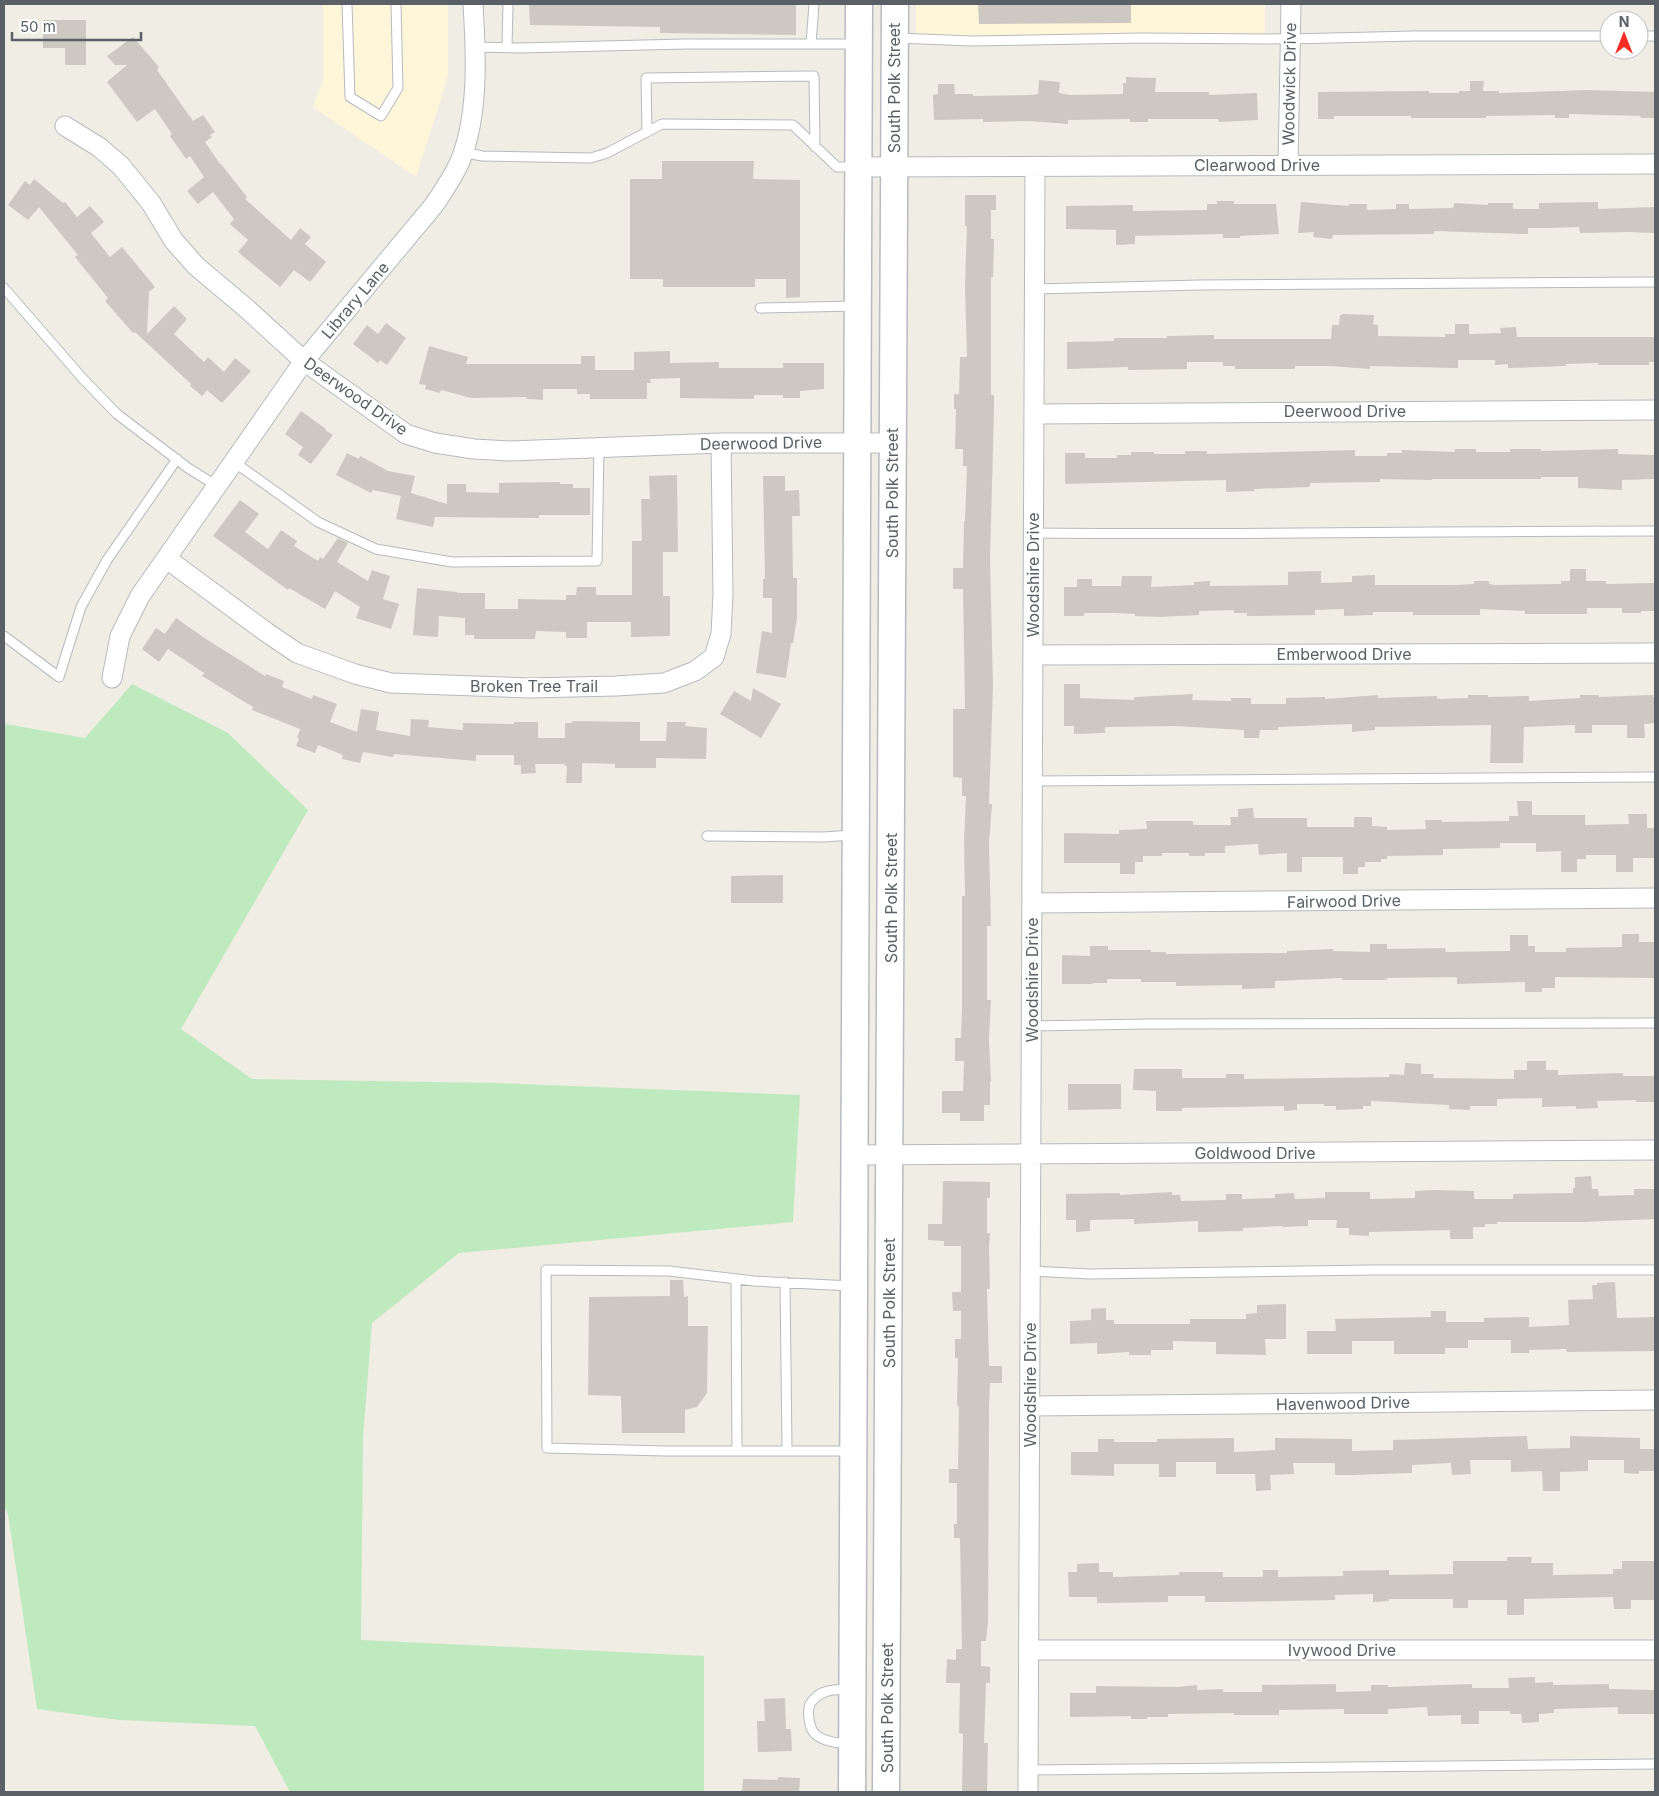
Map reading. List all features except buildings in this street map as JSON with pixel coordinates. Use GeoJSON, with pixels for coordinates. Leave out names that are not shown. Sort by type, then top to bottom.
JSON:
{"type":"FeatureCollection","features":[{"type":"Feature","properties":{"kind":"main road"},"geometry":{"type":"LineString","coordinates":[[852,1792],[859,4]]}},
{"type":"Feature","properties":{"kind":"main road","name":"South Polk Street"},"geometry":{"type":"LineString","coordinates":[[886,1792],[895,4]]}},
{"type":"Feature","properties":{"kind":"main road"},"geometry":{"type":"LineString","coordinates":[[856,835],[891,835]]}},
{"type":"Feature","properties":{"kind":"main road"},"geometry":{"type":"LineString","coordinates":[[852,1689],[886,1690]]}},
{"type":"Feature","properties":{"kind":"street","name":"Library Lane"},"geometry":{"type":"LineString","coordinates":[[112,678],[120,636],[140,596],[304,361],[434,205],[450,182],[468,136],[474,94],[473,4]]}},
{"type":"Feature","properties":{"kind":"street","name":"Woodwick Drive"},"geometry":{"type":"LineString","coordinates":[[1288,165],[1290,4]]}},
{"type":"Feature","properties":{"kind":"street","name":"Deerwood Drive"},"geometry":{"type":"LineString","coordinates":[[65,126],[99,147],[121,166],[151,203],[174,241],[196,266],[304,361],[406,434],[435,443],[474,449],[510,451],[599,446],[721,443],[892,443]]}},
{"type":"Feature","properties":{"kind":"street","name":"Clearwood Drive"},"geometry":{"type":"LineString","coordinates":[[858,167],[1655,164]]}},
{"type":"Feature","properties":{"kind":"street","name":"Woodshire Drive"},"geometry":{"type":"LineString","coordinates":[[1028,1792],[1035,167]]}},
{"type":"Feature","properties":{"kind":"street","name":"Deerwood Drive"},"geometry":{"type":"LineString","coordinates":[[1034,414],[1655,410]]}},
{"type":"Feature","properties":{"kind":"street","name":"Broken Tree Trail"},"geometry":{"type":"LineString","coordinates":[[166,558],[297,653],[364,676],[391,683],[529,688],[664,683],[695,671],[714,657],[721,634],[721,443]]}},
{"type":"Feature","properties":{"kind":"street","name":"Emberwood Drive"},"geometry":{"type":"LineString","coordinates":[[1033,655],[1655,653]]}},
{"type":"Feature","properties":{"kind":"street","name":"Fairwood Drive"},"geometry":{"type":"LineString","coordinates":[[1032,903],[1655,898]]}},
{"type":"Feature","properties":{"kind":"street","name":"Goldwood Drive"},"geometry":{"type":"LineString","coordinates":[[854,1155],[1655,1150]]}},
{"type":"Feature","properties":{"kind":"street","name":"Havenwood Drive"},"geometry":{"type":"LineString","coordinates":[[1030,1406],[1655,1400]]}},
{"type":"Feature","properties":{"kind":"street","name":"Ivywood Drive"},"geometry":{"type":"LineString","coordinates":[[1029,1650],[1655,1650]]}},
{"type":"Feature","properties":{"kind":"lane"},"geometry":{"type":"LineString","coordinates":[[347,4],[350,97],[381,116],[398,88],[396,4]]}},
{"type":"Feature","properties":{"kind":"lane"},"geometry":{"type":"LineString","coordinates":[[508,4],[508,47]]}},
{"type":"Feature","properties":{"kind":"lane"},"geometry":{"type":"LineString","coordinates":[[811,44],[814,4]]}},
{"type":"Feature","properties":{"kind":"lane"},"geometry":{"type":"LineString","coordinates":[[894,38],[971,41],[1142,38],[1290,39],[1413,36],[1599,36]]}},
{"type":"Feature","properties":{"kind":"lane"},"geometry":{"type":"LineString","coordinates":[[474,46],[859,44]]}},
{"type":"Feature","properties":{"kind":"lane"},"geometry":{"type":"LineString","coordinates":[[647,132],[646,78],[814,76],[815,147]]}},
{"type":"Feature","properties":{"kind":"lane"},"geometry":{"type":"LineString","coordinates":[[463,152],[482,156],[591,158],[607,153],[662,124],[793,125],[837,166],[858,167]]}},
{"type":"Feature","properties":{"kind":"lane"},"geometry":{"type":"LineString","coordinates":[[1035,288],[1655,282]]}},
{"type":"Feature","properties":{"kind":"lane"},"geometry":{"type":"LineString","coordinates":[[4,288],[84,380],[117,414],[217,486]]}},
{"type":"Feature","properties":{"kind":"lane"},"geometry":{"type":"LineString","coordinates":[[760,308],[858,306]]}},
{"type":"Feature","properties":{"kind":"lane"},"geometry":{"type":"LineString","coordinates":[[234,462],[318,522],[376,549],[452,562],[597,561],[599,446]]}},
{"type":"Feature","properties":{"kind":"lane"},"geometry":{"type":"LineString","coordinates":[[4,636],[59,677],[81,607],[107,560],[177,459]]}},
{"type":"Feature","properties":{"kind":"lane"},"geometry":{"type":"LineString","coordinates":[[1034,532],[1127,534],[1655,531]]}},
{"type":"Feature","properties":{"kind":"lane"},"geometry":{"type":"LineString","coordinates":[[1033,781],[1655,777]]}},
{"type":"Feature","properties":{"kind":"lane"},"geometry":{"type":"LineString","coordinates":[[707,836],[823,837],[856,835]]}},
{"type":"Feature","properties":{"kind":"lane"},"geometry":{"type":"LineString","coordinates":[[1032,1026],[1655,1023]]}},
{"type":"Feature","properties":{"kind":"lane"},"geometry":{"type":"LineString","coordinates":[[853,1451],[547,1448],[546,1270],[669,1271],[785,1282],[854,1286]]}},
{"type":"Feature","properties":{"kind":"lane"},"geometry":{"type":"LineString","coordinates":[[1030,1271],[1090,1274],[1371,1270],[1655,1270]]}},
{"type":"Feature","properties":{"kind":"lane"},"geometry":{"type":"LineString","coordinates":[[736,1278],[737,1450]]}},
{"type":"Feature","properties":{"kind":"lane"},"geometry":{"type":"LineString","coordinates":[[785,1282],[787,1450]]}},
{"type":"Feature","properties":{"kind":"lane"},"geometry":{"type":"LineString","coordinates":[[852,1689],[826,1691],[816,1697],[810,1704],[809,1722],[813,1733],[820,1738],[835,1743],[852,1744]]}},
{"type":"Feature","properties":{"kind":"lane"},"geometry":{"type":"LineString","coordinates":[[1028,1770],[1655,1764]]}},
{"type":"Feature","properties":{"kind":"shaded area"},"geometry":{"type":"Polygon","coordinates":[[[323,4],[448,4],[448,76],[416,177],[313,107],[323,80],[323,4]]]}},
{"type":"Feature","properties":{"kind":"shaded area"},"geometry":{"type":"Polygon","coordinates":[[[916,4],[1265,4],[1265,35],[916,38],[916,4]]]}},
{"type":"Feature","properties":{"kind":"green space"},"geometry":{"type":"Polygon","coordinates":[[[132,684],[228,733],[308,810],[181,1029],[252,1079],[495,1083],[800,1095],[793,1222],[459,1253],[372,1323],[363,1437],[361,1640],[704,1656],[704,1792],[290,1792],[255,1726],[119,1720],[37,1709],[8,1514],[4,1506],[4,722],[6,724],[85,738],[132,684]]]}}]}
